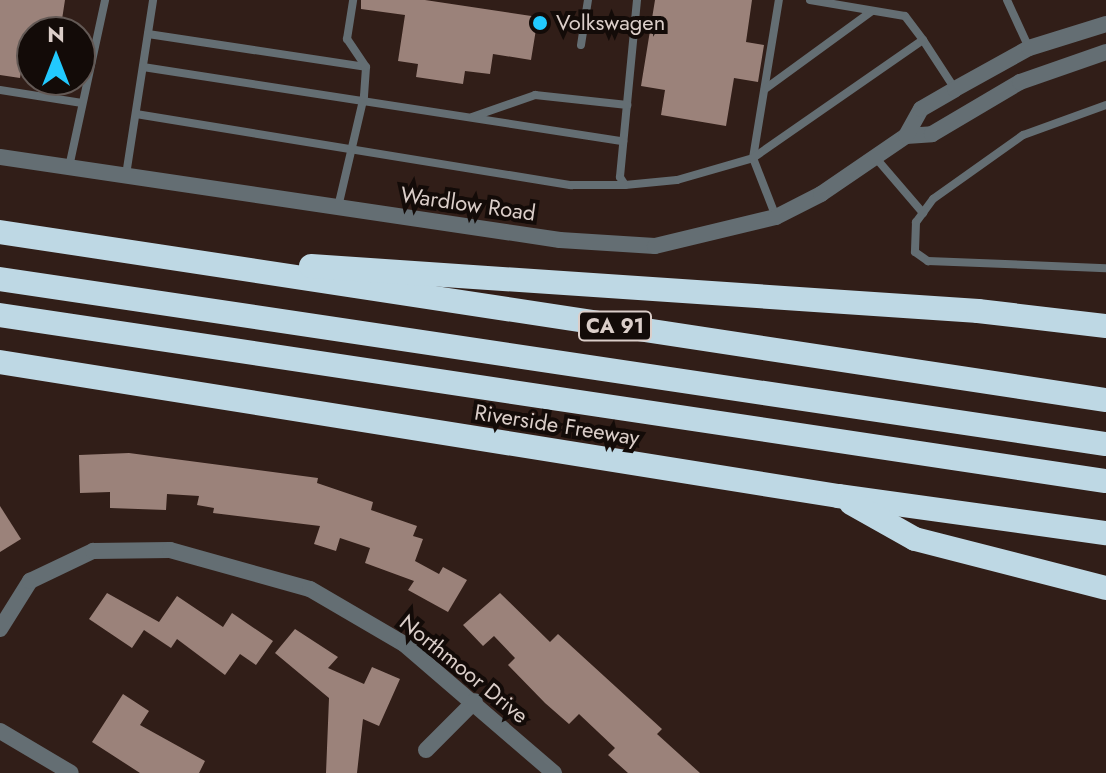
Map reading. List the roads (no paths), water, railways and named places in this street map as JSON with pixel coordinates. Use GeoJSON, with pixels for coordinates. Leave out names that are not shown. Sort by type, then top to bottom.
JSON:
{"type":"FeatureCollection","features":[{"type":"Feature","properties":{"kind":"highway","name":"CA 91"},"geometry":{"type":"LineString","coordinates":[[0,232],[1106,400]]}},
{"type":"Feature","properties":{"kind":"highway"},"geometry":{"type":"LineString","coordinates":[[123,252],[978,311],[1106,326]]}},
{"type":"Feature","properties":{"kind":"highway"},"geometry":{"type":"LineString","coordinates":[[0,279],[1106,444]]}},
{"type":"Feature","properties":{"kind":"highway"},"geometry":{"type":"LineString","coordinates":[[0,315],[1106,481]]}},
{"type":"Feature","properties":{"kind":"highway","name":"Riverside Freeway"},"geometry":{"type":"LineString","coordinates":[[0,362],[838,496],[1106,533]]}},
{"type":"Feature","properties":{"kind":"highway"},"geometry":{"type":"LineString","coordinates":[[838,496],[915,539],[1106,588]]}},
{"type":"Feature","properties":{"kind":"street","name":"Wardlow Road"},"geometry":{"type":"LineString","coordinates":[[0,157],[560,240],[655,246],[776,217],[906,136],[921,109],[955,89],[1029,48],[1106,24]]}},
{"type":"Feature","properties":{"kind":"street"},"geometry":{"type":"LineString","coordinates":[[1057,37],[1065,64]]}},
{"type":"Feature","properties":{"kind":"street","name":"Wardlow Road"},"geometry":{"type":"LineString","coordinates":[[906,136],[932,134],[1020,82],[1106,52]]}},
{"type":"Feature","properties":{"kind":"street","name":"Northmoor Drive"},"geometry":{"type":"LineString","coordinates":[[0,629],[30,581],[93,551],[170,550],[310,589],[404,644],[475,701],[554,773]]}},
{"type":"Feature","properties":{"kind":"street"},"geometry":{"type":"LineString","coordinates":[[426,750],[475,701]]}},
{"type":"Feature","properties":{"kind":"street"},"geometry":{"type":"LineString","coordinates":[[0,731],[71,773]]}},
{"type":"Feature","properties":{"kind":"lane"},"geometry":{"type":"LineString","coordinates":[[69,167],[105,0]]}},
{"type":"Feature","properties":{"kind":"lane"},"geometry":{"type":"LineString","coordinates":[[126,175],[153,0]]}},
{"type":"Feature","properties":{"kind":"lane"},"geometry":{"type":"LineString","coordinates":[[338,207],[363,101],[366,67],[347,39],[351,0]]}},
{"type":"Feature","properties":{"kind":"lane"},"geometry":{"type":"LineString","coordinates":[[581,45],[588,0]]}},
{"type":"Feature","properties":{"kind":"lane"},"geometry":{"type":"LineString","coordinates":[[625,185],[620,177],[637,0]]}},
{"type":"Feature","properties":{"kind":"lane"},"geometry":{"type":"LineString","coordinates":[[776,217],[753,158],[779,0]]}},
{"type":"Feature","properties":{"kind":"lane"},"geometry":{"type":"LineString","coordinates":[[810,0],[905,16],[955,89]]}},
{"type":"Feature","properties":{"kind":"lane"},"geometry":{"type":"LineString","coordinates":[[1007,0],[1029,48]]}},
{"type":"Feature","properties":{"kind":"lane"},"geometry":{"type":"LineString","coordinates":[[764,90],[872,11]]}},
{"type":"Feature","properties":{"kind":"lane"},"geometry":{"type":"LineString","coordinates":[[148,34],[366,67]]}},
{"type":"Feature","properties":{"kind":"lane"},"geometry":{"type":"LineString","coordinates":[[136,114],[579,186],[625,185],[677,180],[753,158],[923,40]]}},
{"type":"Feature","properties":{"kind":"lane"},"geometry":{"type":"LineString","coordinates":[[143,67],[623,141]]}},
{"type":"Feature","properties":{"kind":"lane"},"geometry":{"type":"LineString","coordinates":[[0,90],[82,103]]}},
{"type":"Feature","properties":{"kind":"lane"},"geometry":{"type":"LineString","coordinates":[[471,118],[535,95],[627,105]]}},
{"type":"Feature","properties":{"kind":"lane"},"geometry":{"type":"LineString","coordinates":[[1106,105],[1023,135],[933,199],[916,222],[915,252],[928,261],[1106,268]]}},
{"type":"Feature","properties":{"kind":"lane"},"geometry":{"type":"LineString","coordinates":[[875,157],[923,213]]}},
{"type":"Feature","properties":{"kind":"place","name":"Volkswagen"},"geometry":{"type":"Point","coordinates":[540,23]}}]}
